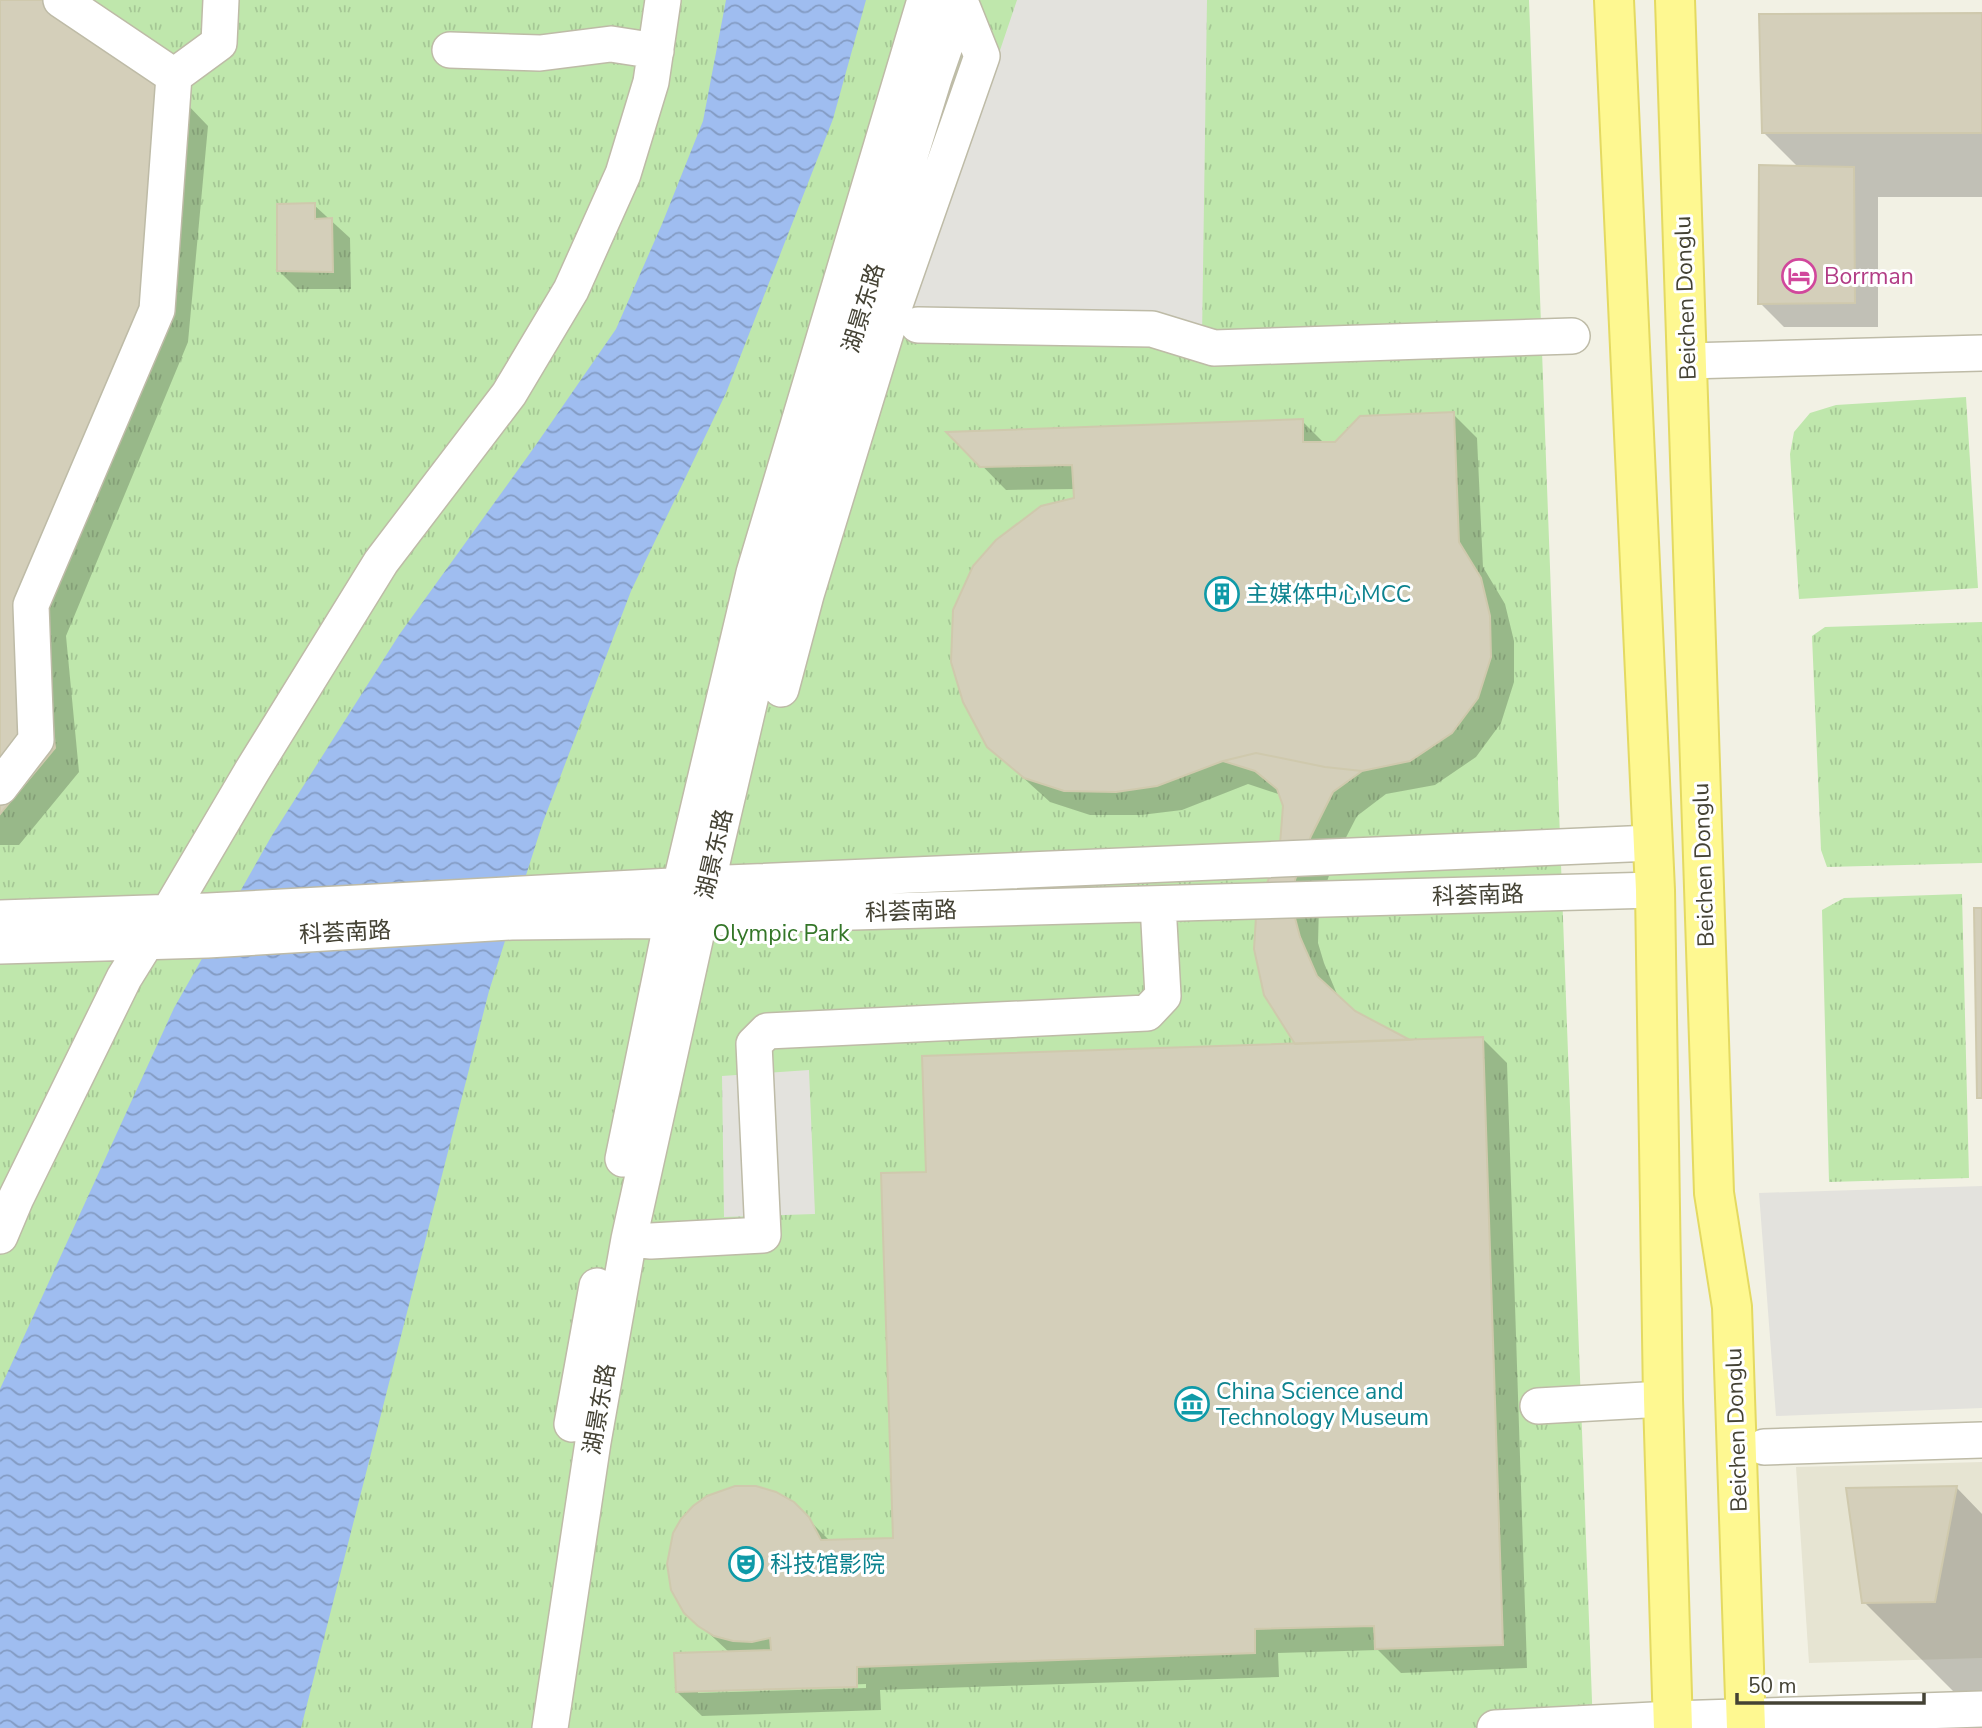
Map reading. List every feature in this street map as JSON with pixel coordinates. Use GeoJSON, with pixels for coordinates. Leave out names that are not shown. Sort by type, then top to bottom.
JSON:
{"type":"FeatureCollection","features":[{"type":"Feature","properties":{"kind":"main road"},"geometry":{"type":"LineString","coordinates":[[1614,0],[1655,890],[1663,1399],[1673,1723]]}},
{"type":"Feature","properties":{"kind":"main road","name":"Beichen Donglu"},"geometry":{"type":"LineString","coordinates":[[1675,0],[1714,1193],[1732,1307],[1746,1723]]}},
{"type":"Feature","properties":{"kind":"street"},"geometry":{"type":"LineString","coordinates":[[61,0],[174,76]]}},
{"type":"Feature","properties":{"kind":"street"},"geometry":{"type":"LineString","coordinates":[[0,787],[36,740],[31,604],[157,310],[174,76],[219,43],[221,0]]}},
{"type":"Feature","properties":{"kind":"street"},"geometry":{"type":"LineString","coordinates":[[0,1236],[124,978],[169,912],[252,771],[382,562],[509,394],[571,290],[623,174],[651,82],[663,0]]}},
{"type":"Feature","properties":{"kind":"street","name":"湖景东路"},"geometry":{"type":"LineString","coordinates":[[694,885],[754,573],[925,0]]}},
{"type":"Feature","properties":{"kind":"street"},"geometry":{"type":"LineString","coordinates":[[781,689],[806,595],[892,313],[982,56],[960,1]]}},
{"type":"Feature","properties":{"kind":"street","name":"湖景东路"},"geometry":{"type":"LineString","coordinates":[[525,1728],[583,1354],[685,920],[775,593],[960,1]]}},
{"type":"Feature","properties":{"kind":"street"},"geometry":{"type":"LineString","coordinates":[[450,50],[540,52],[611,44],[656,51]]}},
{"type":"Feature","properties":{"kind":"street"},"geometry":{"type":"LineString","coordinates":[[918,325],[1152,329],[1214,348],[1572,336]]}},
{"type":"Feature","properties":{"kind":"street"},"geometry":{"type":"LineString","coordinates":[[1687,361],[1982,353]]}},
{"type":"Feature","properties":{"kind":"street","name":"科荟南路"},"geometry":{"type":"LineString","coordinates":[[0,946],[206,940],[694,885],[1652,843]]}},
{"type":"Feature","properties":{"kind":"street","name":"科荟南路"},"geometry":{"type":"LineString","coordinates":[[0,918],[225,910],[513,907],[685,920],[747,915],[1655,890]]}},
{"type":"Feature","properties":{"kind":"street"},"geometry":{"type":"LineString","coordinates":[[629,1239],[763,1235],[754,1044],[767,1031],[1147,1013],[1163,996],[1158,904]]}},
{"type":"Feature","properties":{"kind":"street","name":"湖景东路"},"geometry":{"type":"LineString","coordinates":[[550,1728],[593,1442],[685,920]]}},
{"type":"Feature","properties":{"kind":"street"},"geometry":{"type":"LineString","coordinates":[[1538,1406],[1663,1399]]}},
{"type":"Feature","properties":{"kind":"street"},"geometry":{"type":"LineString","coordinates":[[1764,1447],[1982,1440]]}},
{"type":"Feature","properties":{"kind":"street"},"geometry":{"type":"LineString","coordinates":[[1495,1728],[1746,1723],[1982,1709]]}},
{"type":"Feature","properties":{"kind":"shaded area"},"geometry":{"type":"Polygon","coordinates":[[[1017,0],[1207,0],[1202,338],[905,331],[1017,0]]]}},
{"type":"Feature","properties":{"kind":"shaded area"},"geometry":{"type":"Polygon","coordinates":[[[809,1070],[815,1214],[724,1217],[722,1076],[809,1070]]]}},
{"type":"Feature","properties":{"kind":"shaded area"},"geometry":{"type":"Polygon","coordinates":[[[1982,1186],[1982,1408],[1776,1416],[1759,1193],[1982,1186]]]}},
{"type":"Feature","properties":{"kind":"shaded area"},"geometry":{"type":"Polygon","coordinates":[[[1982,1462],[1982,1658],[1809,1663],[1796,1467],[1982,1462]]]}},
{"type":"Feature","properties":{"kind":"green space","name":"Olympic Park"},"geometry":{"type":"Polygon","coordinates":[[[0,0],[1529,0],[1593,1728],[0,1728],[0,0]]]}},
{"type":"Feature","properties":{"kind":"green space"},"geometry":{"type":"Polygon","coordinates":[[[1966,397],[1978,588],[1799,599],[1790,454],[1794,432],[1810,413],[1836,405],[1966,397]]]}},
{"type":"Feature","properties":{"kind":"green space"},"geometry":{"type":"Polygon","coordinates":[[[1982,622],[1982,863],[1827,867],[1821,850],[1812,636],[1825,627],[1982,622]]]}},
{"type":"Feature","properties":{"kind":"green space"},"geometry":{"type":"Polygon","coordinates":[[[1962,894],[1969,1178],[1829,1182],[1822,910],[1844,898],[1962,894]]]}},
{"type":"Feature","properties":{"kind":"water"},"geometry":{"type":"Polygon","coordinates":[[[726,0],[866,0],[833,119],[726,393],[631,591],[543,822],[489,991],[301,1728],[0,1728],[0,1389],[174,1008],[271,837],[399,635],[616,329],[703,121],[726,0]]]}},
{"type":"Feature","properties":{"kind":"building"},"geometry":{"type":"Polygon","coordinates":[[[0,0],[51,0],[185,100],[164,317],[43,611],[55,748],[0,814],[0,0]]]}},
{"type":"Feature","properties":{"kind":"building"},"geometry":{"type":"Polygon","coordinates":[[[1982,13],[1982,133],[1762,133],[1759,14],[1982,13]]]}},
{"type":"Feature","properties":{"kind":"building"},"geometry":{"type":"Polygon","coordinates":[[[1759,165],[1854,167],[1855,303],[1758,304],[1759,165]]]}},
{"type":"Feature","properties":{"kind":"building"},"geometry":{"type":"Polygon","coordinates":[[[315,203],[315,219],[332,218],[333,272],[277,271],[277,204],[315,203]]]}},
{"type":"Feature","properties":{"kind":"building","name":"主媒体中心MCC"},"geometry":{"type":"Polygon","coordinates":[[[1454,412],[1459,542],[1481,578],[1490,616],[1491,657],[1478,698],[1452,733],[1410,761],[1362,771],[1325,767],[1256,753],[1223,761],[1157,786],[1116,792],[1064,791],[1024,778],[987,747],[963,702],[951,662],[953,610],[973,566],[996,540],[1041,506],[1074,498],[1072,465],[980,467],[946,432],[1303,419],[1303,442],[1335,442],[1360,416],[1454,412]]]}},
{"type":"Feature","properties":{"kind":"building"},"geometry":{"type":"Polygon","coordinates":[[[1256,753],[1325,767],[1362,771],[1333,792],[1311,836],[1295,880],[1295,918],[1317,976],[1355,1011],[1410,1040],[1295,1044],[1264,995],[1254,949],[1256,917],[1280,844],[1283,806],[1277,789],[1255,771],[1223,761],[1256,753]]]}},
{"type":"Feature","properties":{"kind":"building"},"geometry":{"type":"Polygon","coordinates":[[[1974,908],[1982,908],[1982,1098],[1977,1098],[1974,908]]]}},
{"type":"Feature","properties":{"kind":"building","name":"China Science and Technology Museum"},"geometry":{"type":"Polygon","coordinates":[[[1483,1037],[1503,1645],[1375,1649],[1374,1626],[1255,1629],[1255,1653],[857,1667],[857,1687],[676,1692],[674,1653],[771,1650],[770,1638],[752,1642],[714,1636],[684,1613],[671,1590],[667,1564],[673,1533],[681,1519],[707,1496],[735,1486],[756,1486],[776,1492],[794,1502],[809,1517],[821,1540],[893,1538],[881,1173],[926,1172],[922,1056],[1483,1037]]]}},
{"type":"Feature","properties":{"kind":"building"},"geometry":{"type":"Polygon","coordinates":[[[1957,1486],[1935,1602],[1862,1603],[1846,1488],[1957,1486]]]}},
{"type":"Feature","properties":{"kind":"place","name":"Borrman"},"geometry":{"type":"Point","coordinates":[1799,276]}},
{"type":"Feature","properties":{"kind":"place","name":"主媒体中心MCC"},"geometry":{"type":"Point","coordinates":[1222,594]}},
{"type":"Feature","properties":{"kind":"place","name":"China Science and Technology Museum"},"geometry":{"type":"Point","coordinates":[1192,1404]}},
{"type":"Feature","properties":{"kind":"place","name":"科技馆影院"},"geometry":{"type":"Point","coordinates":[746,1564]}}]}
